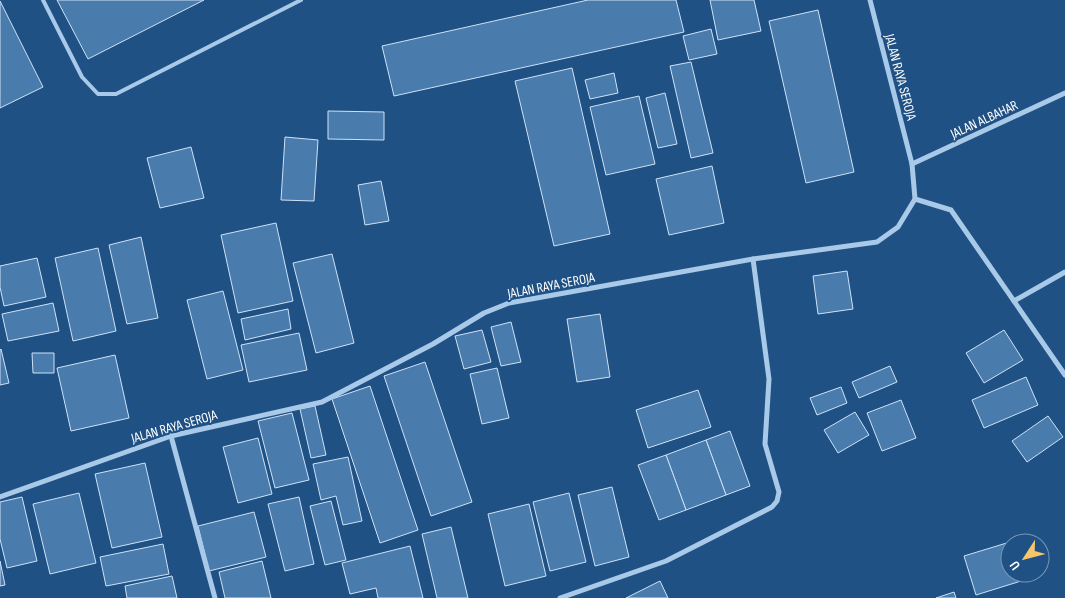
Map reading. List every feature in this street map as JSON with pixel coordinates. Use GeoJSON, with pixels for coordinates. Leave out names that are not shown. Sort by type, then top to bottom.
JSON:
{"type":"FeatureCollection","features":[{"type":"Feature","properties":{"kind":"street","name":"JALAN RAYA SEROJA"},"geometry":{"type":"LineString","coordinates":[[0,497],[171,436],[322,402],[433,344],[484,313],[509,303],[753,259],[877,242],[898,227],[915,199],[912,164],[870,0]]}},
{"type":"Feature","properties":{"kind":"street","name":"JALAN ALBAHAR"},"geometry":{"type":"LineString","coordinates":[[912,164],[1065,93]]}},
{"type":"Feature","properties":{"kind":"street"},"geometry":{"type":"LineString","coordinates":[[915,199],[951,210],[1065,375]]}},
{"type":"Feature","properties":{"kind":"street"},"geometry":{"type":"LineString","coordinates":[[560,598],[666,561],[772,508],[777,501],[779,492],[766,444],[769,379],[753,259]]}},
{"type":"Feature","properties":{"kind":"street"},"geometry":{"type":"LineString","coordinates":[[1014,301],[1065,272]]}},
{"type":"Feature","properties":{"kind":"street"},"geometry":{"type":"LineString","coordinates":[[171,436],[215,598]]}},
{"type":"Feature","properties":{"kind":"lane"},"geometry":{"type":"LineString","coordinates":[[43,0],[82,77],[98,94],[116,94],[301,0]]}},
{"type":"Feature","properties":{"kind":"building"},"geometry":{"type":"Polygon","coordinates":[[[57,0],[204,0],[88,59],[57,0]]]}},
{"type":"Feature","properties":{"kind":"building"},"geometry":{"type":"Polygon","coordinates":[[[588,0],[676,0],[684,32],[394,96],[382,46],[588,0]]]}},
{"type":"Feature","properties":{"kind":"building"},"geometry":{"type":"Polygon","coordinates":[[[710,0],[754,0],[761,31],[718,40],[710,0]]]}},
{"type":"Feature","properties":{"kind":"building"},"geometry":{"type":"Polygon","coordinates":[[[0,1],[43,87],[0,108],[0,1]]]}},
{"type":"Feature","properties":{"kind":"building"},"geometry":{"type":"Polygon","coordinates":[[[818,10],[854,172],[806,183],[769,21],[818,10]]]}},
{"type":"Feature","properties":{"kind":"building"},"geometry":{"type":"Polygon","coordinates":[[[711,29],[717,54],[689,60],[683,36],[711,29]]]}},
{"type":"Feature","properties":{"kind":"building"},"geometry":{"type":"Polygon","coordinates":[[[691,62],[713,153],[691,158],[670,66],[691,62]]]}},
{"type":"Feature","properties":{"kind":"building"},"geometry":{"type":"Polygon","coordinates":[[[572,68],[610,234],[554,246],[515,81],[572,68]]]}},
{"type":"Feature","properties":{"kind":"building"},"geometry":{"type":"Polygon","coordinates":[[[614,73],[618,93],[590,99],[585,80],[614,73]]]}},
{"type":"Feature","properties":{"kind":"building"},"geometry":{"type":"Polygon","coordinates":[[[665,93],[677,144],[658,148],[646,98],[665,93]]]}},
{"type":"Feature","properties":{"kind":"building"},"geometry":{"type":"Polygon","coordinates":[[[639,96],[655,164],[606,175],[590,107],[639,96]]]}},
{"type":"Feature","properties":{"kind":"building"},"geometry":{"type":"Polygon","coordinates":[[[328,111],[384,112],[384,140],[328,139],[328,111]]]}},
{"type":"Feature","properties":{"kind":"building"},"geometry":{"type":"Polygon","coordinates":[[[285,137],[318,140],[314,201],[281,200],[285,137]]]}},
{"type":"Feature","properties":{"kind":"building"},"geometry":{"type":"Polygon","coordinates":[[[191,147],[204,198],[160,208],[147,158],[191,147]]]}},
{"type":"Feature","properties":{"kind":"building"},"geometry":{"type":"Polygon","coordinates":[[[712,166],[724,223],[669,235],[656,179],[712,166]]]}},
{"type":"Feature","properties":{"kind":"building"},"geometry":{"type":"Polygon","coordinates":[[[381,181],[389,221],[365,225],[358,185],[381,181]]]}},
{"type":"Feature","properties":{"kind":"building"},"geometry":{"type":"Polygon","coordinates":[[[276,223],[293,301],[238,313],[221,235],[276,223]]]}},
{"type":"Feature","properties":{"kind":"building"},"geometry":{"type":"Polygon","coordinates":[[[141,237],[158,318],[127,324],[109,245],[141,237]]]}},
{"type":"Feature","properties":{"kind":"building"},"geometry":{"type":"Polygon","coordinates":[[[98,248],[116,331],[73,341],[55,258],[98,248]]]}},
{"type":"Feature","properties":{"kind":"building"},"geometry":{"type":"Polygon","coordinates":[[[332,254],[354,343],[316,353],[293,263],[332,254]]]}},
{"type":"Feature","properties":{"kind":"building"},"geometry":{"type":"Polygon","coordinates":[[[37,258],[46,297],[4,306],[0,287],[0,266],[37,258]]]}},
{"type":"Feature","properties":{"kind":"building"},"geometry":{"type":"Polygon","coordinates":[[[847,271],[853,309],[818,314],[813,276],[847,271]]]}},
{"type":"Feature","properties":{"kind":"building"},"geometry":{"type":"Polygon","coordinates":[[[223,291],[243,370],[207,379],[187,300],[223,291]]]}},
{"type":"Feature","properties":{"kind":"building"},"geometry":{"type":"Polygon","coordinates":[[[53,303],[59,331],[8,341],[2,314],[53,303]]]}},
{"type":"Feature","properties":{"kind":"building"},"geometry":{"type":"Polygon","coordinates":[[[288,309],[291,329],[245,340],[241,319],[288,309]]]}},
{"type":"Feature","properties":{"kind":"building"},"geometry":{"type":"Polygon","coordinates":[[[600,314],[610,377],[577,382],[567,319],[600,314]]]}},
{"type":"Feature","properties":{"kind":"building"},"geometry":{"type":"Polygon","coordinates":[[[511,322],[521,362],[501,366],[491,327],[511,322]]]}},
{"type":"Feature","properties":{"kind":"building"},"geometry":{"type":"Polygon","coordinates":[[[482,330],[491,362],[464,369],[455,336],[482,330]]]}},
{"type":"Feature","properties":{"kind":"building"},"geometry":{"type":"Polygon","coordinates":[[[1004,330],[1023,360],[984,383],[966,353],[1004,330]]]}},
{"type":"Feature","properties":{"kind":"building"},"geometry":{"type":"Polygon","coordinates":[[[299,333],[307,370],[249,382],[241,345],[299,333]]]}},
{"type":"Feature","properties":{"kind":"building"},"geometry":{"type":"Polygon","coordinates":[[[0,350],[9,383],[0,385],[0,350]]]}},
{"type":"Feature","properties":{"kind":"building"},"geometry":{"type":"Polygon","coordinates":[[[32,353],[54,353],[54,373],[33,373],[32,353]]]}},
{"type":"Feature","properties":{"kind":"building"},"geometry":{"type":"Polygon","coordinates":[[[115,355],[129,418],[71,431],[57,368],[115,355]]]}},
{"type":"Feature","properties":{"kind":"building"},"geometry":{"type":"Polygon","coordinates":[[[425,362],[472,502],[431,516],[384,376],[425,362]]]}},
{"type":"Feature","properties":{"kind":"building"},"geometry":{"type":"Polygon","coordinates":[[[890,366],[897,382],[859,398],[852,382],[890,366]]]}},
{"type":"Feature","properties":{"kind":"building"},"geometry":{"type":"Polygon","coordinates":[[[497,368],[509,418],[482,424],[470,374],[497,368]]]}},
{"type":"Feature","properties":{"kind":"building"},"geometry":{"type":"Polygon","coordinates":[[[1026,377],[1038,405],[984,428],[972,400],[1026,377]]]}},
{"type":"Feature","properties":{"kind":"building"},"geometry":{"type":"Polygon","coordinates":[[[370,386],[418,530],[380,543],[332,399],[370,386]]]}},
{"type":"Feature","properties":{"kind":"building"},"geometry":{"type":"Polygon","coordinates":[[[841,387],[847,403],[817,415],[810,398],[841,387]]]}},
{"type":"Feature","properties":{"kind":"building"},"geometry":{"type":"Polygon","coordinates":[[[698,390],[711,427],[648,448],[636,410],[698,390]]]}},
{"type":"Feature","properties":{"kind":"building"},"geometry":{"type":"Polygon","coordinates":[[[901,400],[916,438],[882,451],[867,413],[901,400]]]}},
{"type":"Feature","properties":{"kind":"building"},"geometry":{"type":"Polygon","coordinates":[[[315,406],[326,455],[311,458],[300,409],[315,406]]]}},
{"type":"Feature","properties":{"kind":"building"},"geometry":{"type":"Polygon","coordinates":[[[855,412],[869,435],[838,453],[824,430],[855,412]]]}},
{"type":"Feature","properties":{"kind":"building"},"geometry":{"type":"Polygon","coordinates":[[[292,413],[309,480],[275,488],[258,421],[292,413]]]}},
{"type":"Feature","properties":{"kind":"building"},"geometry":{"type":"Polygon","coordinates":[[[1048,416],[1063,437],[1027,462],[1012,441],[1048,416]]]}},
{"type":"Feature","properties":{"kind":"building"},"geometry":{"type":"Polygon","coordinates":[[[730,431],[750,486],[726,495],[706,440],[730,431]]]}},
{"type":"Feature","properties":{"kind":"building"},"geometry":{"type":"Polygon","coordinates":[[[258,438],[272,494],[238,503],[223,447],[258,438]]]}},
{"type":"Feature","properties":{"kind":"building"},"geometry":{"type":"Polygon","coordinates":[[[706,440],[726,495],[686,510],[666,455],[706,440]]]}},
{"type":"Feature","properties":{"kind":"building"},"geometry":{"type":"Polygon","coordinates":[[[666,455],[686,510],[659,520],[638,465],[666,455]]]}},
{"type":"Feature","properties":{"kind":"building"},"geometry":{"type":"Polygon","coordinates":[[[348,457],[362,521],[343,525],[336,496],[321,500],[313,464],[348,457]]]}},
{"type":"Feature","properties":{"kind":"building"},"geometry":{"type":"Polygon","coordinates":[[[145,463],[162,537],[112,548],[95,474],[145,463]]]}},
{"type":"Feature","properties":{"kind":"building"},"geometry":{"type":"Polygon","coordinates":[[[612,487],[629,557],[595,566],[578,495],[612,487]]]}},
{"type":"Feature","properties":{"kind":"building"},"geometry":{"type":"Polygon","coordinates":[[[79,493],[96,563],[50,574],[33,504],[79,493]]]}},
{"type":"Feature","properties":{"kind":"building"},"geometry":{"type":"Polygon","coordinates":[[[569,493],[586,562],[550,571],[533,502],[569,493]]]}},
{"type":"Feature","properties":{"kind":"building"},"geometry":{"type":"Polygon","coordinates":[[[22,497],[37,561],[7,568],[0,539],[0,502],[22,497]]]}},
{"type":"Feature","properties":{"kind":"building"},"geometry":{"type":"Polygon","coordinates":[[[299,497],[314,564],[285,571],[268,504],[299,497]]]}},
{"type":"Feature","properties":{"kind":"building"},"geometry":{"type":"Polygon","coordinates":[[[331,501],[346,560],[325,565],[310,506],[331,501]]]}},
{"type":"Feature","properties":{"kind":"building"},"geometry":{"type":"Polygon","coordinates":[[[529,504],[546,576],[505,586],[488,514],[529,504]]]}},
{"type":"Feature","properties":{"kind":"building"},"geometry":{"type":"Polygon","coordinates":[[[254,512],[266,557],[209,571],[198,526],[254,512]]]}},
{"type":"Feature","properties":{"kind":"building"},"geometry":{"type":"Polygon","coordinates":[[[451,527],[468,598],[437,598],[422,534],[451,527]]]}},
{"type":"Feature","properties":{"kind":"building"},"geometry":{"type":"Polygon","coordinates":[[[163,544],[169,574],[106,586],[100,557],[163,544]]]}},
{"type":"Feature","properties":{"kind":"building"},"geometry":{"type":"Polygon","coordinates":[[[1000,545],[1000,583],[1015,583],[976,595],[964,556],[1000,545]]]}},
{"type":"Feature","properties":{"kind":"building"},"geometry":{"type":"Polygon","coordinates":[[[410,546],[423,598],[378,598],[376,588],[350,594],[342,563],[410,546]]]}},
{"type":"Feature","properties":{"kind":"building"},"geometry":{"type":"Polygon","coordinates":[[[0,561],[5,585],[0,586],[0,561]]]}},
{"type":"Feature","properties":{"kind":"building"},"geometry":{"type":"Polygon","coordinates":[[[262,561],[271,598],[225,598],[219,572],[262,561]]]}},
{"type":"Feature","properties":{"kind":"building"},"geometry":{"type":"Polygon","coordinates":[[[172,576],[177,598],[127,598],[125,586],[172,576]]]}},
{"type":"Feature","properties":{"kind":"building"},"geometry":{"type":"Polygon","coordinates":[[[660,581],[668,598],[626,598],[660,581]]]}},
{"type":"Feature","properties":{"kind":"building"},"geometry":{"type":"Polygon","coordinates":[[[954,592],[956,598],[936,598],[954,592]]]}}]}
